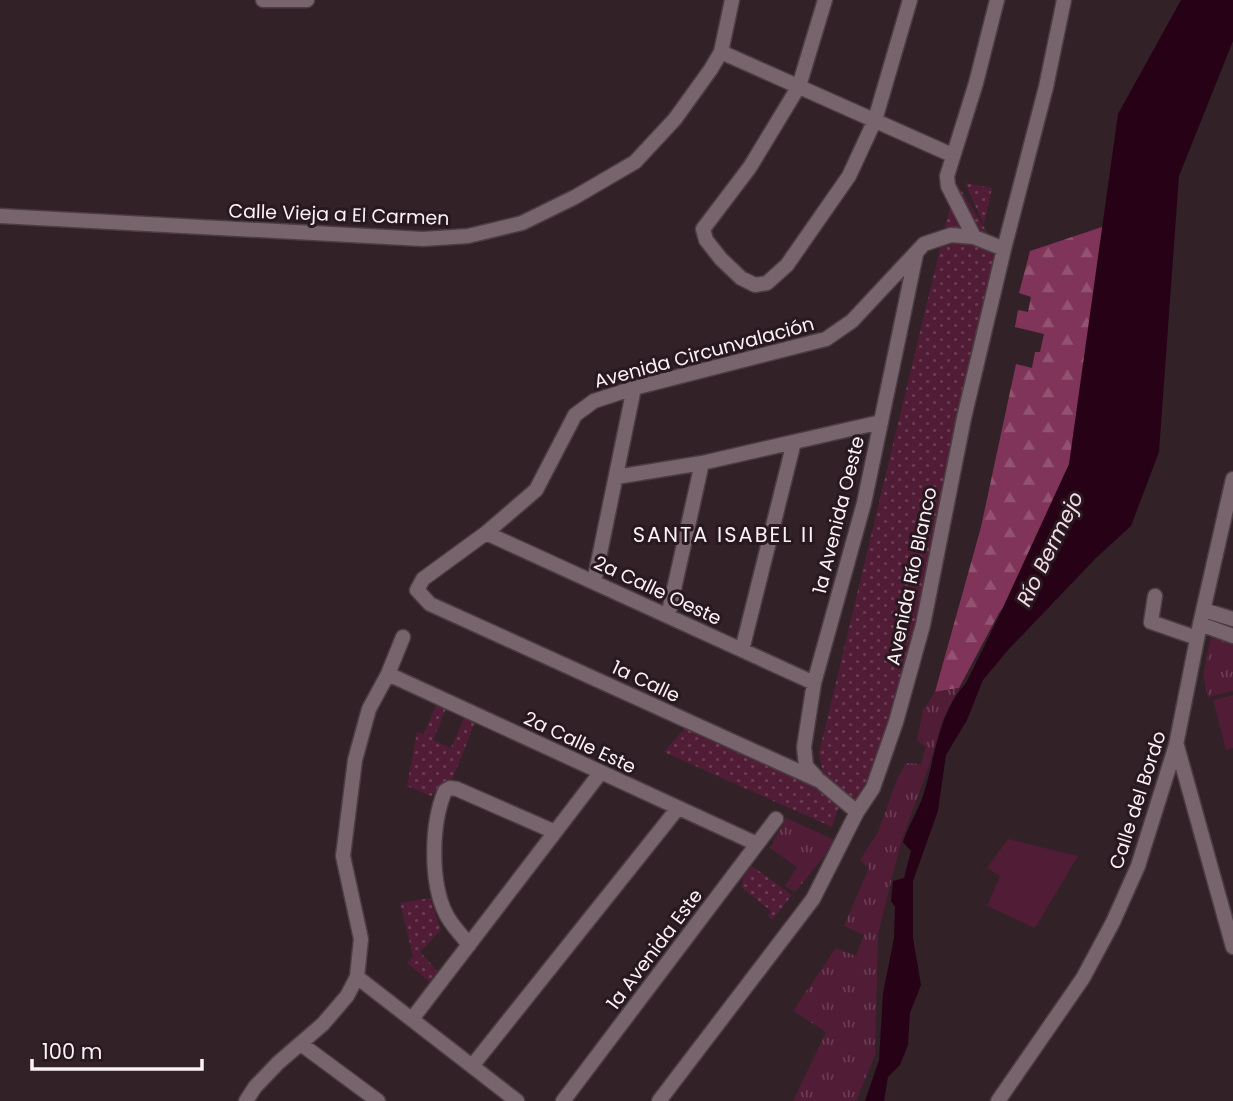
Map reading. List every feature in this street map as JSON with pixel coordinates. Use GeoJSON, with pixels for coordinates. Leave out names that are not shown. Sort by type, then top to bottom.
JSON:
{"type":"FeatureCollection","features":[{"type":"Feature","properties":{"kind":"street"},"geometry":{"type":"LineString","coordinates":[[263,0],[307,0]]}},
{"type":"Feature","properties":{"kind":"street","name":"Calle Vieja a El Carmen"},"geometry":{"type":"LineString","coordinates":[[0,216],[423,239],[468,236],[522,223],[575,197],[635,162],[675,119],[705,79],[721,52],[732,0]]}},
{"type":"Feature","properties":{"kind":"street"},"geometry":{"type":"LineString","coordinates":[[825,0],[799,86],[750,167],[703,229],[706,240],[721,259],[741,278],[755,285],[767,283],[787,265],[849,176],[875,120],[910,0]]}},
{"type":"Feature","properties":{"kind":"street"},"geometry":{"type":"LineString","coordinates":[[974,237],[948,186],[947,176],[976,83],[997,0]]}},
{"type":"Feature","properties":{"kind":"street","name":"Avenida Río Blanco"},"geometry":{"type":"LineString","coordinates":[[659,1101],[813,899],[857,812],[873,788],[896,722],[923,625],[964,418],[1004,248],[1046,88],[1064,0]]}},
{"type":"Feature","properties":{"kind":"street"},"geometry":{"type":"LineString","coordinates":[[721,52],[952,155]]}},
{"type":"Feature","properties":{"kind":"street","name":"Avenida Circunvalación"},"geometry":{"type":"LineString","coordinates":[[417,590],[423,579],[486,533],[536,490],[575,415],[594,401],[634,388],[826,339],[852,321],[924,244],[951,235],[974,237],[1004,248]]}},
{"type":"Feature","properties":{"kind":"street","name":"1a Avenida Oeste"},"geometry":{"type":"LineString","coordinates":[[820,781],[806,766],[804,747],[814,683],[864,503],[916,253]]}},
{"type":"Feature","properties":{"kind":"street"},"geometry":{"type":"LineString","coordinates":[[594,582],[634,388]]}},
{"type":"Feature","properties":{"kind":"street"},"geometry":{"type":"LineString","coordinates":[[616,477],[702,463],[881,422]]}},
{"type":"Feature","properties":{"kind":"street"},"geometry":{"type":"LineString","coordinates":[[742,650],[794,442]]}},
{"type":"Feature","properties":{"kind":"street"},"geometry":{"type":"LineString","coordinates":[[668,616],[702,463]]}},
{"type":"Feature","properties":{"kind":"street","name":"Calle del Bordo"},"geometry":{"type":"LineString","coordinates":[[998,1101],[1083,978],[1114,922],[1138,866],[1176,745],[1233,479]]}},
{"type":"Feature","properties":{"kind":"street","name":"2a Calle Oeste"},"geometry":{"type":"LineString","coordinates":[[486,533],[814,683]]}},
{"type":"Feature","properties":{"kind":"street","name":"1a Calle"},"geometry":{"type":"LineString","coordinates":[[417,590],[430,604],[820,781],[857,812]]}},
{"type":"Feature","properties":{"kind":"street"},"geometry":{"type":"LineString","coordinates":[[1155,596],[1151,622],[1201,624],[1233,619]]}},
{"type":"Feature","properties":{"kind":"street"},"geometry":{"type":"LineString","coordinates":[[1201,624],[1233,636]]}},
{"type":"Feature","properties":{"kind":"street"},"geometry":{"type":"LineString","coordinates":[[246,1101],[255,1087],[278,1063],[323,1024],[347,996],[357,976],[361,939],[343,856],[355,760],[369,709],[388,674],[403,637]]}},
{"type":"Feature","properties":{"kind":"street","name":"2a Calle Este"},"geometry":{"type":"LineString","coordinates":[[388,674],[757,844]]}},
{"type":"Feature","properties":{"kind":"street"},"geometry":{"type":"LineString","coordinates":[[1176,745],[1233,947]]}},
{"type":"Feature","properties":{"kind":"street"},"geometry":{"type":"LineString","coordinates":[[412,1019],[601,772]]}},
{"type":"Feature","properties":{"kind":"street"},"geometry":{"type":"LineString","coordinates":[[469,945],[446,914],[433,864],[445,791],[450,788],[457,789],[555,832]]}},
{"type":"Feature","properties":{"kind":"street"},"geometry":{"type":"LineString","coordinates":[[472,1066],[678,808]]}},
{"type":"Feature","properties":{"kind":"street","name":"1a Avenida Este"},"geometry":{"type":"LineString","coordinates":[[563,1101],[776,819]]}},
{"type":"Feature","properties":{"kind":"street"},"geometry":{"type":"LineString","coordinates":[[357,976],[517,1101]]}},
{"type":"Feature","properties":{"kind":"street"},"geometry":{"type":"LineString","coordinates":[[301,1044],[378,1101]]}},
{"type":"Feature","properties":{"kind":"green space"},"geometry":{"type":"Polygon","coordinates":[[[956,182],[990,237],[1007,245],[920,624],[866,791],[851,804],[824,779],[819,753],[956,182]]]}},
{"type":"Feature","properties":{"kind":"green space"},"geometry":{"type":"Polygon","coordinates":[[[965,183],[992,188],[984,225],[965,183]]]}},
{"type":"Feature","properties":{"kind":"green space"},"geometry":{"type":"Polygon","coordinates":[[[1132,217],[1071,520],[999,613],[959,688],[935,692],[981,527],[1016,364],[1032,368],[1035,352],[1040,352],[1044,334],[1015,327],[1018,310],[1028,312],[1031,297],[1019,293],[1030,251],[1132,217]]]}},
{"type":"Feature","properties":{"kind":"green space"},"geometry":{"type":"Polygon","coordinates":[[[1212,632],[1233,637],[1233,691],[1208,697],[1203,675],[1212,632]]]}},
{"type":"Feature","properties":{"kind":"green space"},"geometry":{"type":"Polygon","coordinates":[[[959,688],[943,719],[901,842],[878,934],[875,1055],[856,1101],[793,1101],[826,1032],[793,1011],[836,948],[856,956],[864,935],[844,926],[869,868],[860,860],[878,832],[897,779],[906,763],[921,764],[926,747],[917,740],[923,710],[935,692],[959,688]]]}},
{"type":"Feature","properties":{"kind":"green space"},"geometry":{"type":"Polygon","coordinates":[[[1233,695],[1233,748],[1226,750],[1213,700],[1233,695]]]}},
{"type":"Feature","properties":{"kind":"green space"},"geometry":{"type":"Polygon","coordinates":[[[436,705],[446,709],[433,740],[451,748],[464,718],[475,722],[453,778],[431,796],[407,786],[417,732],[424,734],[436,705]]]}},
{"type":"Feature","properties":{"kind":"green space"},"geometry":{"type":"Polygon","coordinates":[[[685,728],[803,780],[839,806],[832,827],[664,752],[685,728]]]}},
{"type":"Feature","properties":{"kind":"green space"},"geometry":{"type":"Polygon","coordinates":[[[786,818],[837,841],[795,892],[785,886],[797,867],[770,848],[786,818]]]}},
{"type":"Feature","properties":{"kind":"green space"},"geometry":{"type":"Polygon","coordinates":[[[1008,839],[1078,856],[1035,928],[987,906],[1000,876],[987,868],[1008,839]]]}},
{"type":"Feature","properties":{"kind":"green space"},"geometry":{"type":"Polygon","coordinates":[[[752,866],[792,895],[772,920],[768,916],[771,911],[741,887],[744,876],[752,866]]]}},
{"type":"Feature","properties":{"kind":"green space"},"geometry":{"type":"Polygon","coordinates":[[[430,898],[441,930],[420,952],[440,974],[431,983],[407,963],[413,956],[400,903],[430,898]]]}},
{"type":"Feature","properties":{"kind":"water","name":"Río Bermejo"},"geometry":{"type":"Polygon","coordinates":[[[1181,0],[1233,0],[1233,41],[1179,176],[1159,452],[1131,526],[1096,558],[983,680],[967,720],[946,755],[938,811],[913,881],[913,938],[921,985],[910,1013],[908,1045],[900,1065],[888,1077],[884,1101],[865,1101],[879,1060],[883,993],[894,939],[895,907],[891,901],[893,881],[904,878],[911,851],[903,842],[923,796],[949,708],[966,683],[1000,614],[1069,464],[1118,114],[1181,0]]]}},
{"type":"Feature","properties":{"kind":"district","name":"SANTA ISABEL II"},"geometry":{"type":"Point","coordinates":[724,535]}}]}
